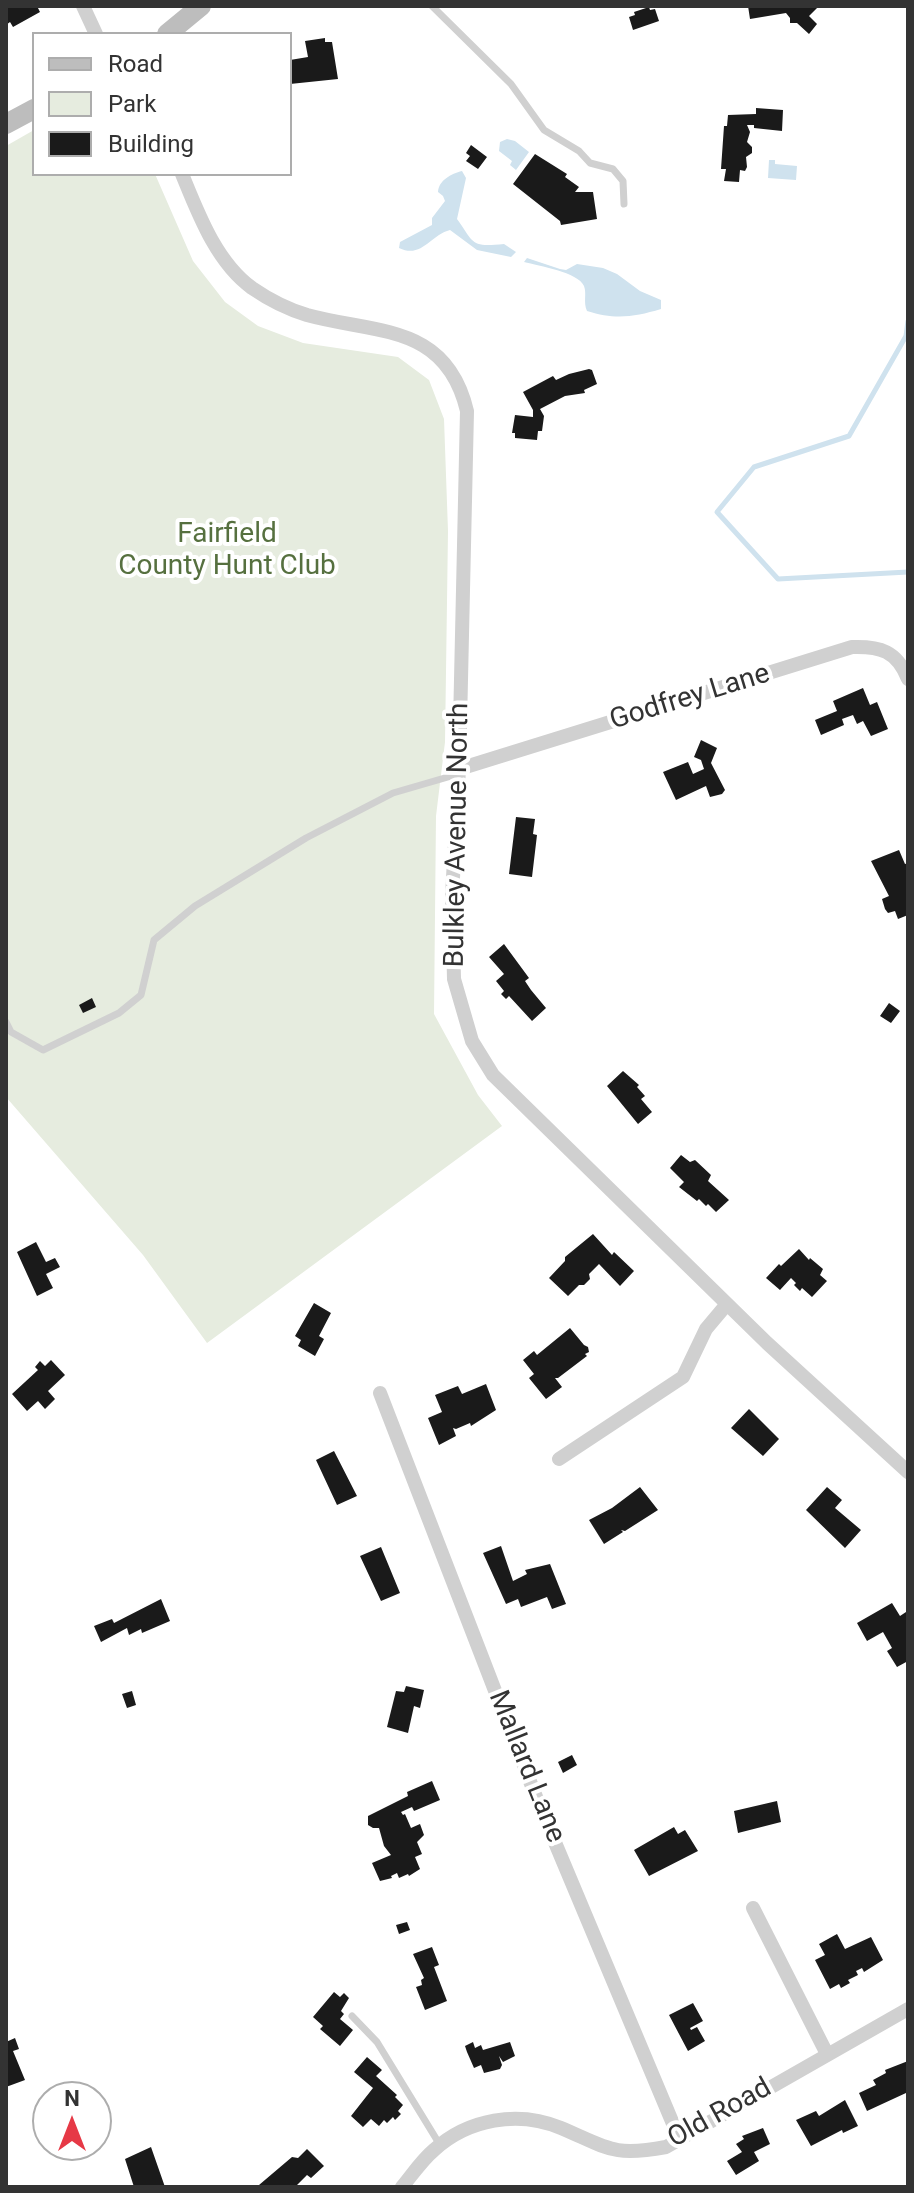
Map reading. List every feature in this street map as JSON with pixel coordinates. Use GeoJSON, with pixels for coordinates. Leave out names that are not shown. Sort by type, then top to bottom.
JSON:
{"type":"FeatureCollection","features":[{"type":"Feature","properties":{"kind":"main road"},"geometry":{"type":"LineString","coordinates":[[177,31],[201,6]]}},
{"type":"Feature","properties":{"kind":"main road"},"geometry":{"type":"LineString","coordinates":[[6,124],[32,110]]}},
{"type":"Feature","properties":{"kind":"street"},"geometry":{"type":"LineString","coordinates":[[83,6],[95,32]]}},
{"type":"Feature","properties":{"kind":"street","name":"Bulkley Avenue North"},"geometry":{"type":"LineString","coordinates":[[183,176],[212,240],[249,286],[277,303],[306,314],[389,332],[421,343],[453,371],[462,391],[467,411],[459,769],[452,896],[454,979],[472,1041],[493,1075],[727,1304],[908,1472]]}},
{"type":"Feature","properties":{"kind":"street","name":"Godfrey Lane"},"geometry":{"type":"LineString","coordinates":[[459,769],[852,647],[878,646],[902,664],[908,679]]}},
{"type":"Feature","properties":{"kind":"street"},"geometry":{"type":"LineString","coordinates":[[559,1459],[683,1377],[706,1329],[727,1304]]}},
{"type":"Feature","properties":{"kind":"street","name":"Mallard Lane"},"geometry":{"type":"LineString","coordinates":[[380,1393],[538,1802],[679,2138]]}},
{"type":"Feature","properties":{"kind":"street"},"geometry":{"type":"LineString","coordinates":[[753,1908],[827,2054]]}},
{"type":"Feature","properties":{"kind":"street","name":"Old Road"},"geometry":{"type":"LineString","coordinates":[[402,2187],[440,2145],[488,2121],[526,2119],[559,2127],[600,2147],[621,2151],[640,2152],[666,2147],[908,2009]]}},
{"type":"Feature","properties":{"kind":"lane"},"geometry":{"type":"LineString","coordinates":[[432,6],[511,84],[544,130],[579,151],[590,163],[613,169],[623,181],[624,204]]}},
{"type":"Feature","properties":{"kind":"lane"},"geometry":{"type":"LineString","coordinates":[[6,1022],[11,1032],[43,1050],[119,1013],[141,995],[154,940],[195,906],[306,838],[393,793],[448,777],[459,769]]}},
{"type":"Feature","properties":{"kind":"lane"},"geometry":{"type":"LineString","coordinates":[[352,2016],[377,2042],[440,2145]]}},
{"type":"Feature","properties":{"kind":"green space","name":"Fairfield County Hunt Club"},"geometry":{"type":"Polygon","coordinates":[[[32,131],[32,176],[156,176],[193,261],[225,302],[258,326],[303,343],[398,357],[429,380],[444,419],[448,531],[445,742],[436,816],[434,1014],[478,1095],[502,1126],[207,1343],[143,1255],[6,1097],[6,146],[32,131]]]}},
{"type":"Feature","properties":{"kind":"water"},"geometry":{"type":"Polygon","coordinates":[[[507,139],[529,152],[516,170],[510,165],[512,161],[499,151],[500,142],[507,139]]]}},
{"type":"Feature","properties":{"kind":"water"},"geometry":{"type":"Polygon","coordinates":[[[769,160],[775,160],[775,164],[797,166],[796,180],[768,178],[769,160]]]}},
{"type":"Feature","properties":{"kind":"water"},"geometry":{"type":"Polygon","coordinates":[[[462,171],[466,178],[457,219],[474,242],[504,244],[516,252],[511,257],[477,250],[450,230],[414,251],[399,248],[400,242],[432,225],[432,218],[445,201],[438,192],[441,184],[462,171]]]}},
{"type":"Feature","properties":{"kind":"water"},"geometry":{"type":"Polygon","coordinates":[[[527,258],[566,270],[577,264],[603,268],[661,300],[661,309],[624,316],[587,311],[585,289],[580,281],[557,270],[524,262],[527,258]]]}},
{"type":"Feature","properties":{"kind":"building"},"geometry":{"type":"Polygon","coordinates":[[[6,6],[37,6],[40,12],[13,27],[10,22],[6,25],[6,6]]]}},
{"type":"Feature","properties":{"kind":"building"},"geometry":{"type":"Polygon","coordinates":[[[748,6],[819,6],[809,16],[817,24],[809,34],[797,23],[790,23],[786,13],[750,19],[748,6]]]}},
{"type":"Feature","properties":{"kind":"building"},"geometry":{"type":"Polygon","coordinates":[[[649,7],[650,10],[655,9],[659,21],[633,30],[629,17],[649,7]]]}},
{"type":"Feature","properties":{"kind":"building"},"geometry":{"type":"Polygon","coordinates":[[[325,38],[325,42],[332,42],[338,79],[292,84],[292,60],[308,57],[305,41],[325,38]]]}},
{"type":"Feature","properties":{"kind":"building"},"geometry":{"type":"Polygon","coordinates":[[[756,108],[783,110],[782,131],[747,125],[750,132],[747,142],[752,147],[752,153],[746,157],[747,167],[745,171],[740,170],[739,182],[724,181],[726,169],[721,169],[724,126],[727,126],[728,115],[756,114],[756,108]]]}},
{"type":"Feature","properties":{"kind":"building"},"geometry":{"type":"Polygon","coordinates":[[[471,145],[487,157],[478,169],[466,161],[471,145]]]}},
{"type":"Feature","properties":{"kind":"building"},"geometry":{"type":"Polygon","coordinates":[[[535,154],[567,174],[565,177],[579,187],[575,192],[593,192],[597,219],[561,225],[513,184],[535,154]]]}},
{"type":"Feature","properties":{"kind":"building"},"geometry":{"type":"Polygon","coordinates":[[[589,369],[597,384],[584,390],[585,393],[565,396],[540,409],[544,416],[537,440],[515,438],[515,433],[512,433],[515,415],[533,417],[533,410],[523,392],[553,376],[556,380],[589,369]]]}},
{"type":"Feature","properties":{"kind":"building"},"geometry":{"type":"Polygon","coordinates":[[[863,688],[870,705],[877,702],[888,729],[871,736],[863,721],[857,724],[853,715],[842,719],[844,725],[821,735],[815,720],[837,711],[833,701],[863,688]]]}},
{"type":"Feature","properties":{"kind":"building"},"geometry":{"type":"Polygon","coordinates":[[[701,740],[717,748],[711,763],[725,790],[710,797],[706,786],[676,800],[663,772],[688,762],[693,774],[704,769],[701,760],[694,757],[701,740]]]}},
{"type":"Feature","properties":{"kind":"building"},"geometry":{"type":"Polygon","coordinates":[[[516,817],[535,819],[533,834],[537,835],[532,877],[509,874],[516,817]]]}},
{"type":"Feature","properties":{"kind":"building"},"geometry":{"type":"Polygon","coordinates":[[[899,850],[905,864],[908,863],[908,915],[898,919],[895,911],[888,913],[885,909],[882,899],[889,896],[871,861],[899,850]]]}},
{"type":"Feature","properties":{"kind":"building"},"geometry":{"type":"Polygon","coordinates":[[[504,944],[529,978],[525,981],[546,1008],[532,1021],[509,996],[506,999],[501,994],[504,991],[496,981],[504,974],[489,957],[504,944]]]}},
{"type":"Feature","properties":{"kind":"building"},"geometry":{"type":"Polygon","coordinates":[[[92,998],[96,1007],[83,1013],[79,1005],[92,998]]]}},
{"type":"Feature","properties":{"kind":"building"},"geometry":{"type":"Polygon","coordinates":[[[889,1003],[900,1011],[891,1023],[880,1016],[889,1003]]]}},
{"type":"Feature","properties":{"kind":"building"},"geometry":{"type":"Polygon","coordinates":[[[623,1071],[639,1085],[637,1087],[645,1096],[641,1099],[652,1112],[638,1124],[607,1086],[623,1071]]]}},
{"type":"Feature","properties":{"kind":"building"},"geometry":{"type":"Polygon","coordinates":[[[681,1155],[690,1162],[695,1160],[711,1175],[708,1181],[729,1200],[716,1212],[679,1187],[684,1182],[670,1168],[681,1155]]]}},
{"type":"Feature","properties":{"kind":"building"},"geometry":{"type":"Polygon","coordinates":[[[593,1234],[612,1255],[614,1252],[634,1271],[620,1286],[599,1264],[589,1274],[590,1279],[568,1296],[549,1278],[565,1261],[565,1257],[593,1234]]]}},
{"type":"Feature","properties":{"kind":"building"},"geometry":{"type":"Polygon","coordinates":[[[36,1242],[46,1262],[55,1258],[60,1267],[46,1274],[53,1288],[37,1296],[17,1252],[36,1242]]]}},
{"type":"Feature","properties":{"kind":"building"},"geometry":{"type":"Polygon","coordinates":[[[799,1249],[823,1269],[820,1275],[827,1281],[812,1297],[802,1288],[800,1291],[791,1278],[780,1290],[766,1278],[799,1249]]]}},
{"type":"Feature","properties":{"kind":"building"},"geometry":{"type":"Polygon","coordinates":[[[314,1303],[331,1313],[319,1336],[324,1339],[315,1356],[298,1346],[301,1340],[295,1336],[314,1303]]]}},
{"type":"Feature","properties":{"kind":"building"},"geometry":{"type":"Polygon","coordinates":[[[570,1328],[589,1352],[555,1378],[562,1387],[546,1399],[529,1378],[534,1374],[523,1360],[534,1351],[537,1355],[570,1328]]]}},
{"type":"Feature","properties":{"kind":"building"},"geometry":{"type":"Polygon","coordinates":[[[51,1360],[65,1375],[48,1391],[55,1399],[45,1409],[38,1401],[27,1411],[12,1394],[38,1370],[35,1367],[40,1361],[45,1366],[51,1360]]]}},
{"type":"Feature","properties":{"kind":"building"},"geometry":{"type":"Polygon","coordinates":[[[486,1384],[496,1410],[471,1426],[470,1423],[453,1428],[456,1436],[439,1445],[428,1418],[442,1412],[435,1395],[458,1386],[462,1394],[486,1384]]]}},
{"type":"Feature","properties":{"kind":"building"},"geometry":{"type":"Polygon","coordinates":[[[749,1409],[779,1439],[763,1456],[731,1428],[749,1409]]]}},
{"type":"Feature","properties":{"kind":"building"},"geometry":{"type":"Polygon","coordinates":[[[334,1451],[357,1496],[337,1505],[316,1460],[334,1451]]]}},
{"type":"Feature","properties":{"kind":"building"},"geometry":{"type":"Polygon","coordinates":[[[640,1487],[658,1510],[625,1531],[621,1530],[623,1532],[604,1544],[589,1520],[612,1508],[640,1487]]]}},
{"type":"Feature","properties":{"kind":"building"},"geometry":{"type":"Polygon","coordinates":[[[827,1487],[842,1500],[835,1508],[861,1530],[845,1548],[806,1510],[827,1487]]]}},
{"type":"Feature","properties":{"kind":"building"},"geometry":{"type":"Polygon","coordinates":[[[501,1546],[513,1581],[527,1574],[525,1570],[550,1564],[566,1604],[552,1609],[547,1597],[521,1607],[518,1599],[506,1604],[483,1553],[501,1546]]]}},
{"type":"Feature","properties":{"kind":"building"},"geometry":{"type":"Polygon","coordinates":[[[381,1547],[400,1593],[381,1601],[360,1556],[381,1547]]]}},
{"type":"Feature","properties":{"kind":"building"},"geometry":{"type":"Polygon","coordinates":[[[161,1599],[170,1621],[142,1633],[141,1629],[129,1635],[127,1628],[101,1642],[94,1626],[112,1619],[114,1623],[161,1599]]]}},
{"type":"Feature","properties":{"kind":"building"},"geometry":{"type":"Polygon","coordinates":[[[892,1603],[900,1616],[906,1612],[908,1616],[908,1661],[897,1667],[887,1651],[892,1648],[883,1632],[867,1641],[857,1623],[892,1603]]]}},
{"type":"Feature","properties":{"kind":"building"},"geometry":{"type":"Polygon","coordinates":[[[406,1686],[424,1690],[420,1708],[414,1706],[408,1733],[387,1727],[396,1691],[404,1692],[406,1686]]]}},
{"type":"Feature","properties":{"kind":"building"},"geometry":{"type":"Polygon","coordinates":[[[132,1691],[136,1705],[127,1708],[122,1694],[132,1691]]]}},
{"type":"Feature","properties":{"kind":"building"},"geometry":{"type":"Polygon","coordinates":[[[572,1755],[577,1765],[563,1773],[558,1762],[572,1755]]]}},
{"type":"Feature","properties":{"kind":"building"},"geometry":{"type":"Polygon","coordinates":[[[432,1781],[440,1800],[414,1811],[412,1807],[401,1812],[411,1828],[420,1824],[424,1835],[417,1842],[422,1854],[415,1857],[420,1869],[409,1876],[399,1878],[397,1873],[380,1881],[372,1863],[391,1855],[384,1846],[379,1828],[368,1825],[368,1816],[432,1781]]]}},
{"type":"Feature","properties":{"kind":"building"},"geometry":{"type":"Polygon","coordinates":[[[777,1801],[781,1822],[738,1833],[734,1811],[777,1801]]]}},
{"type":"Feature","properties":{"kind":"building"},"geometry":{"type":"Polygon","coordinates":[[[674,1827],[678,1834],[685,1830],[698,1851],[649,1876],[634,1850],[674,1827]]]}},
{"type":"Feature","properties":{"kind":"building"},"geometry":{"type":"Polygon","coordinates":[[[407,1922],[410,1930],[399,1934],[396,1925],[407,1922]]]}},
{"type":"Feature","properties":{"kind":"building"},"geometry":{"type":"Polygon","coordinates":[[[837,1934],[845,1949],[871,1937],[883,1960],[864,1972],[862,1968],[856,1971],[858,1975],[841,1988],[839,1984],[830,1989],[815,1960],[825,1955],[819,1944],[837,1934]]]}},
{"type":"Feature","properties":{"kind":"building"},"geometry":{"type":"Polygon","coordinates":[[[432,1947],[439,1965],[434,1967],[447,2001],[425,2010],[416,1987],[422,1985],[424,1978],[413,1954],[432,1947]]]}},
{"type":"Feature","properties":{"kind":"building"},"geometry":{"type":"Polygon","coordinates":[[[334,1992],[340,1997],[344,1993],[349,1998],[340,2019],[353,2030],[340,2046],[320,2029],[323,2026],[313,2017],[334,1992]]]}},
{"type":"Feature","properties":{"kind":"building"},"geometry":{"type":"Polygon","coordinates":[[[693,2003],[703,2021],[690,2028],[697,2027],[705,2041],[688,2051],[669,2015],[693,2003]]]}},
{"type":"Feature","properties":{"kind":"building"},"geometry":{"type":"Polygon","coordinates":[[[15,2038],[19,2049],[13,2051],[25,2080],[6,2087],[6,2042],[15,2038]]]}},
{"type":"Feature","properties":{"kind":"building"},"geometry":{"type":"Polygon","coordinates":[[[473,2042],[475,2048],[481,2045],[483,2050],[510,2042],[515,2056],[503,2062],[499,2056],[500,2069],[484,2073],[481,2065],[474,2068],[467,2052],[465,2046],[473,2042]]]}},
{"type":"Feature","properties":{"kind":"building"},"geometry":{"type":"Polygon","coordinates":[[[367,2057],[382,2070],[376,2076],[397,2095],[395,2097],[403,2105],[398,2111],[401,2114],[395,2120],[393,2117],[387,2123],[384,2120],[379,2126],[371,2119],[363,2127],[351,2116],[373,2088],[354,2072],[367,2057]]]}},
{"type":"Feature","properties":{"kind":"building"},"geometry":{"type":"Polygon","coordinates":[[[908,2061],[908,2097],[906,2093],[867,2111],[859,2093],[876,2085],[873,2080],[886,2073],[885,2070],[908,2061]]]}},
{"type":"Feature","properties":{"kind":"building"},"geometry":{"type":"Polygon","coordinates":[[[845,2100],[858,2126],[843,2133],[842,2130],[811,2146],[796,2120],[816,2111],[819,2116],[845,2100]]]}},
{"type":"Feature","properties":{"kind":"building"},"geometry":{"type":"Polygon","coordinates":[[[763,2128],[770,2144],[754,2152],[759,2161],[736,2175],[727,2161],[742,2152],[736,2144],[744,2139],[742,2136],[763,2128]]]}},
{"type":"Feature","properties":{"kind":"building"},"geometry":{"type":"Polygon","coordinates":[[[151,2147],[165,2187],[134,2187],[125,2159],[151,2147]]]}},
{"type":"Feature","properties":{"kind":"building"},"geometry":{"type":"Polygon","coordinates":[[[307,2149],[324,2166],[311,2178],[307,2175],[295,2187],[259,2185],[292,2157],[298,2158],[307,2149]]]}},
{"type":"Feature","properties":{"kind":"waterway"},"geometry":{"type":"LineString","coordinates":[[908,321],[906,336],[849,436],[754,467],[717,512],[778,579],[908,572]]}}]}
